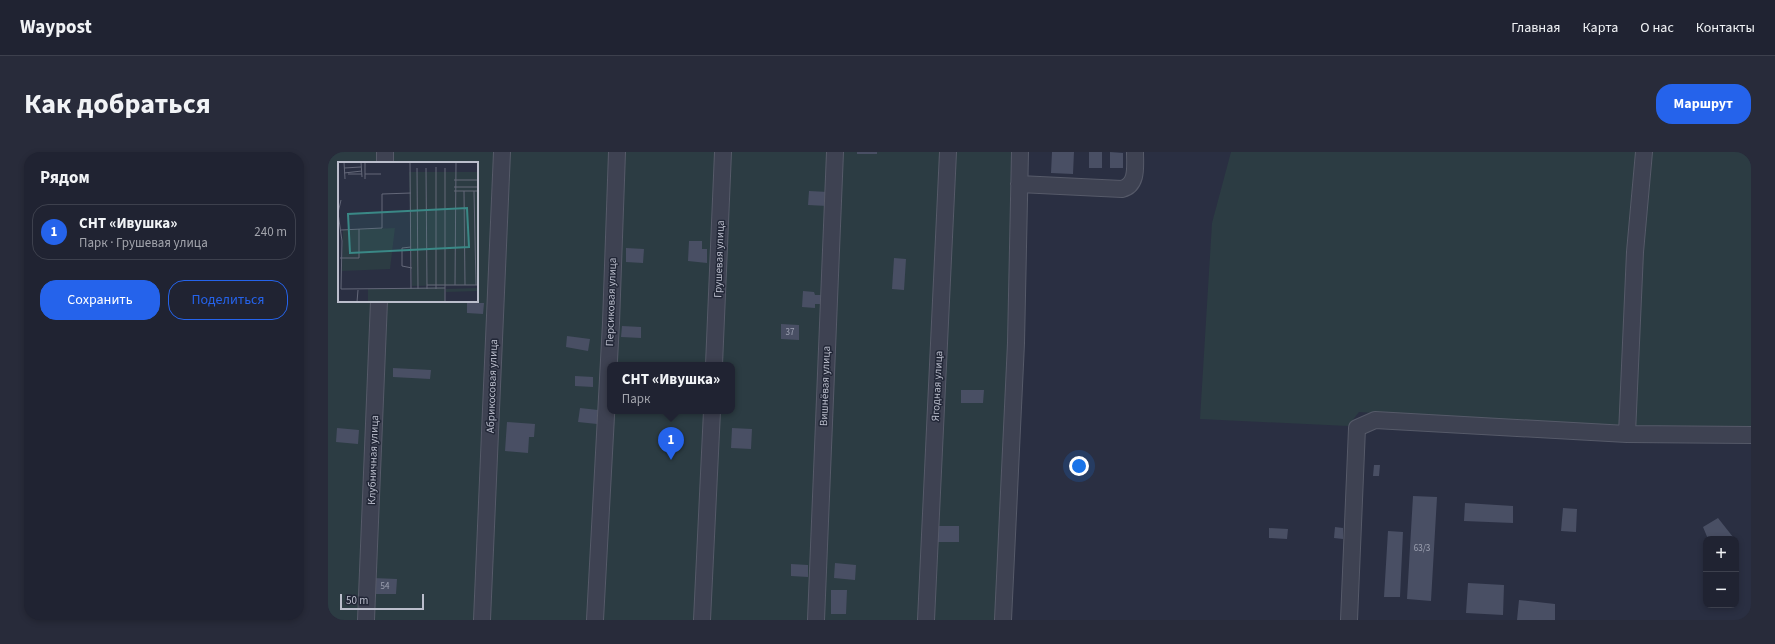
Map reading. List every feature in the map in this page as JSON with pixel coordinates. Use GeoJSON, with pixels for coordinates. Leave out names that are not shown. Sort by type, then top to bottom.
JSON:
{"type":"FeatureCollection","features":[{"type":"Feature","properties":{"kind":"street"},"geometry":{"type":"LineString","coordinates":[[385,162],[386,152]]}},
{"type":"Feature","properties":{"kind":"street","name":"Абрикосовая улица"},"geometry":{"type":"LineString","coordinates":[[482,620],[502,152]]}},
{"type":"Feature","properties":{"kind":"street","name":"Персиковая улица"},"geometry":{"type":"LineString","coordinates":[[609,362],[617,152]]}},
{"type":"Feature","properties":{"kind":"street","name":"Грушевая улица"},"geometry":{"type":"LineString","coordinates":[[714,362],[723,152]]}},
{"type":"Feature","properties":{"kind":"street","name":"Вишнёвая улица"},"geometry":{"type":"LineString","coordinates":[[816,620],[835,152]]}},
{"type":"Feature","properties":{"kind":"street","name":"Ягодная улица"},"geometry":{"type":"LineString","coordinates":[[926,620],[948,152]]}},
{"type":"Feature","properties":{"kind":"street"},"geometry":{"type":"LineString","coordinates":[[1003,620],[1016,343],[1020,152]]}},
{"type":"Feature","properties":{"kind":"street"},"geometry":{"type":"LineString","coordinates":[[1019,184],[1122,189],[1129,187],[1133,182],[1135,152]]}},
{"type":"Feature","properties":{"kind":"street"},"geometry":{"type":"LineString","coordinates":[[1627,434],[1635,252],[1644,152]]}},
{"type":"Feature","properties":{"kind":"street","name":"Клубничная улица"},"geometry":{"type":"LineString","coordinates":[[366,620],[379,302]]}},
{"type":"Feature","properties":{"kind":"street","name":"Персиковая улица"},"geometry":{"type":"LineString","coordinates":[[595,620],[607,397]]}},
{"type":"Feature","properties":{"kind":"street"},"geometry":{"type":"LineString","coordinates":[[702,620],[712,414]]}},
{"type":"Feature","properties":{"kind":"street"},"geometry":{"type":"LineString","coordinates":[[1349,620],[1357,428],[1376,420],[1627,434],[1751,435]]}},
{"type":"Feature","properties":{"kind":"shaded area"},"geometry":{"type":"Polygon","coordinates":[[[328,152],[1022,152],[1011,620],[328,620],[328,152]]]}},
{"type":"Feature","properties":{"kind":"shaded area"},"geometry":{"type":"Polygon","coordinates":[[[1231,152],[1751,152],[1751,429],[1626,430],[1359,412],[1348,426],[1200,419],[1212,223],[1231,152]]]}},
{"type":"Feature","properties":{"kind":"building"},"geometry":{"type":"Polygon","coordinates":[[[857,152],[877,152],[877,154],[857,154],[857,152]]]}},
{"type":"Feature","properties":{"kind":"building"},"geometry":{"type":"Polygon","coordinates":[[[1052,152],[1074,152],[1073,174],[1051,173],[1052,152]]]}},
{"type":"Feature","properties":{"kind":"building"},"geometry":{"type":"Polygon","coordinates":[[[1089,152],[1102,152],[1102,168],[1089,168],[1089,152]]]}},
{"type":"Feature","properties":{"kind":"building"},"geometry":{"type":"Polygon","coordinates":[[[1110,152],[1123,153],[1123,168],[1110,168],[1110,152]]]}},
{"type":"Feature","properties":{"kind":"building"},"geometry":{"type":"Polygon","coordinates":[[[809,191],[828,192],[827,206],[808,205],[809,191]]]}},
{"type":"Feature","properties":{"kind":"building"},"geometry":{"type":"Polygon","coordinates":[[[689,241],[702,241],[702,249],[707,249],[707,263],[688,261],[689,241]]]}},
{"type":"Feature","properties":{"kind":"building"},"geometry":{"type":"Polygon","coordinates":[[[626,248],[644,249],[643,263],[626,262],[626,248]]]}},
{"type":"Feature","properties":{"kind":"building"},"geometry":{"type":"Polygon","coordinates":[[[894,258],[906,259],[904,290],[892,289],[894,258]]]}},
{"type":"Feature","properties":{"kind":"building"},"geometry":{"type":"Polygon","coordinates":[[[803,291],[814,292],[815,295],[823,295],[822,304],[815,304],[815,308],[802,307],[803,291]]]}},
{"type":"Feature","properties":{"kind":"building"},"geometry":{"type":"Polygon","coordinates":[[[467,303],[484,303],[483,314],[467,313],[467,303]]]}},
{"type":"Feature","properties":{"kind":"building"},"geometry":{"type":"Polygon","coordinates":[[[781,324],[799,325],[799,340],[781,339],[781,324]]]}},
{"type":"Feature","properties":{"kind":"building"},"geometry":{"type":"Polygon","coordinates":[[[622,326],[641,327],[641,338],[621,337],[622,326]]]}},
{"type":"Feature","properties":{"kind":"building"},"geometry":{"type":"Polygon","coordinates":[[[567,336],[590,339],[588,351],[566,347],[567,336]]]}},
{"type":"Feature","properties":{"kind":"building"},"geometry":{"type":"Polygon","coordinates":[[[393,368],[431,370],[430,379],[393,377],[393,368]]]}},
{"type":"Feature","properties":{"kind":"building"},"geometry":{"type":"Polygon","coordinates":[[[575,376],[593,377],[593,387],[575,386],[575,376]]]}},
{"type":"Feature","properties":{"kind":"building"},"geometry":{"type":"Polygon","coordinates":[[[961,390],[984,390],[983,403],[961,403],[961,390]]]}},
{"type":"Feature","properties":{"kind":"building"},"geometry":{"type":"Polygon","coordinates":[[[580,408],[598,410],[597,424],[578,422],[580,408]]]}},
{"type":"Feature","properties":{"kind":"building"},"geometry":{"type":"Polygon","coordinates":[[[507,422],[535,424],[534,437],[529,437],[528,453],[505,451],[507,422]]]}},
{"type":"Feature","properties":{"kind":"building"},"geometry":{"type":"Polygon","coordinates":[[[337,428],[359,430],[358,444],[336,442],[337,428]]]}},
{"type":"Feature","properties":{"kind":"building"},"geometry":{"type":"Polygon","coordinates":[[[732,428],[752,429],[751,449],[731,448],[732,428]]]}},
{"type":"Feature","properties":{"kind":"building"},"geometry":{"type":"Polygon","coordinates":[[[1374,465],[1380,465],[1379,476],[1373,476],[1374,465]]]}},
{"type":"Feature","properties":{"kind":"building"},"geometry":{"type":"Polygon","coordinates":[[[1413,496],[1437,497],[1431,601],[1407,599],[1413,496]]]}},
{"type":"Feature","properties":{"kind":"building"},"geometry":{"type":"Polygon","coordinates":[[[1465,503],[1513,506],[1513,523],[1464,521],[1465,503]]]}},
{"type":"Feature","properties":{"kind":"building"},"geometry":{"type":"Polygon","coordinates":[[[1563,508],[1577,509],[1576,532],[1561,531],[1563,508]]]}},
{"type":"Feature","properties":{"kind":"building"},"geometry":{"type":"Polygon","coordinates":[[[1718,518],[1732,536],[1707,536],[1703,527],[1718,518]]]}},
{"type":"Feature","properties":{"kind":"building"},"geometry":{"type":"Polygon","coordinates":[[[937,526],[959,526],[959,542],[937,542],[937,526]]]}},
{"type":"Feature","properties":{"kind":"building"},"geometry":{"type":"Polygon","coordinates":[[[1335,527],[1343,528],[1343,539],[1334,538],[1335,527]]]}},
{"type":"Feature","properties":{"kind":"building"},"geometry":{"type":"Polygon","coordinates":[[[1269,528],[1288,529],[1287,539],[1269,538],[1269,528]]]}},
{"type":"Feature","properties":{"kind":"building"},"geometry":{"type":"Polygon","coordinates":[[[1388,531],[1403,532],[1400,597],[1384,597],[1388,531]]]}},
{"type":"Feature","properties":{"kind":"building"},"geometry":{"type":"Polygon","coordinates":[[[835,563],[856,565],[855,580],[834,578],[835,563]]]}},
{"type":"Feature","properties":{"kind":"building"},"geometry":{"type":"Polygon","coordinates":[[[791,564],[808,565],[808,577],[791,576],[791,564]]]}},
{"type":"Feature","properties":{"kind":"building"},"geometry":{"type":"Polygon","coordinates":[[[373,578],[397,579],[396,594],[373,594],[373,578]]]}},
{"type":"Feature","properties":{"kind":"building"},"geometry":{"type":"Polygon","coordinates":[[[1468,583],[1504,585],[1503,615],[1466,613],[1468,583]]]}},
{"type":"Feature","properties":{"kind":"building"},"geometry":{"type":"Polygon","coordinates":[[[831,590],[847,590],[846,614],[831,614],[831,590]]]}},
{"type":"Feature","properties":{"kind":"building"},"geometry":{"type":"Polygon","coordinates":[[[1519,600],[1555,604],[1555,620],[1517,620],[1519,600]]]}},
{"type":"Feature","properties":{"kind":"place","name":"СНТ «Ивушка»"},"geometry":{"type":"Point","coordinates":[671,460]}}]}
